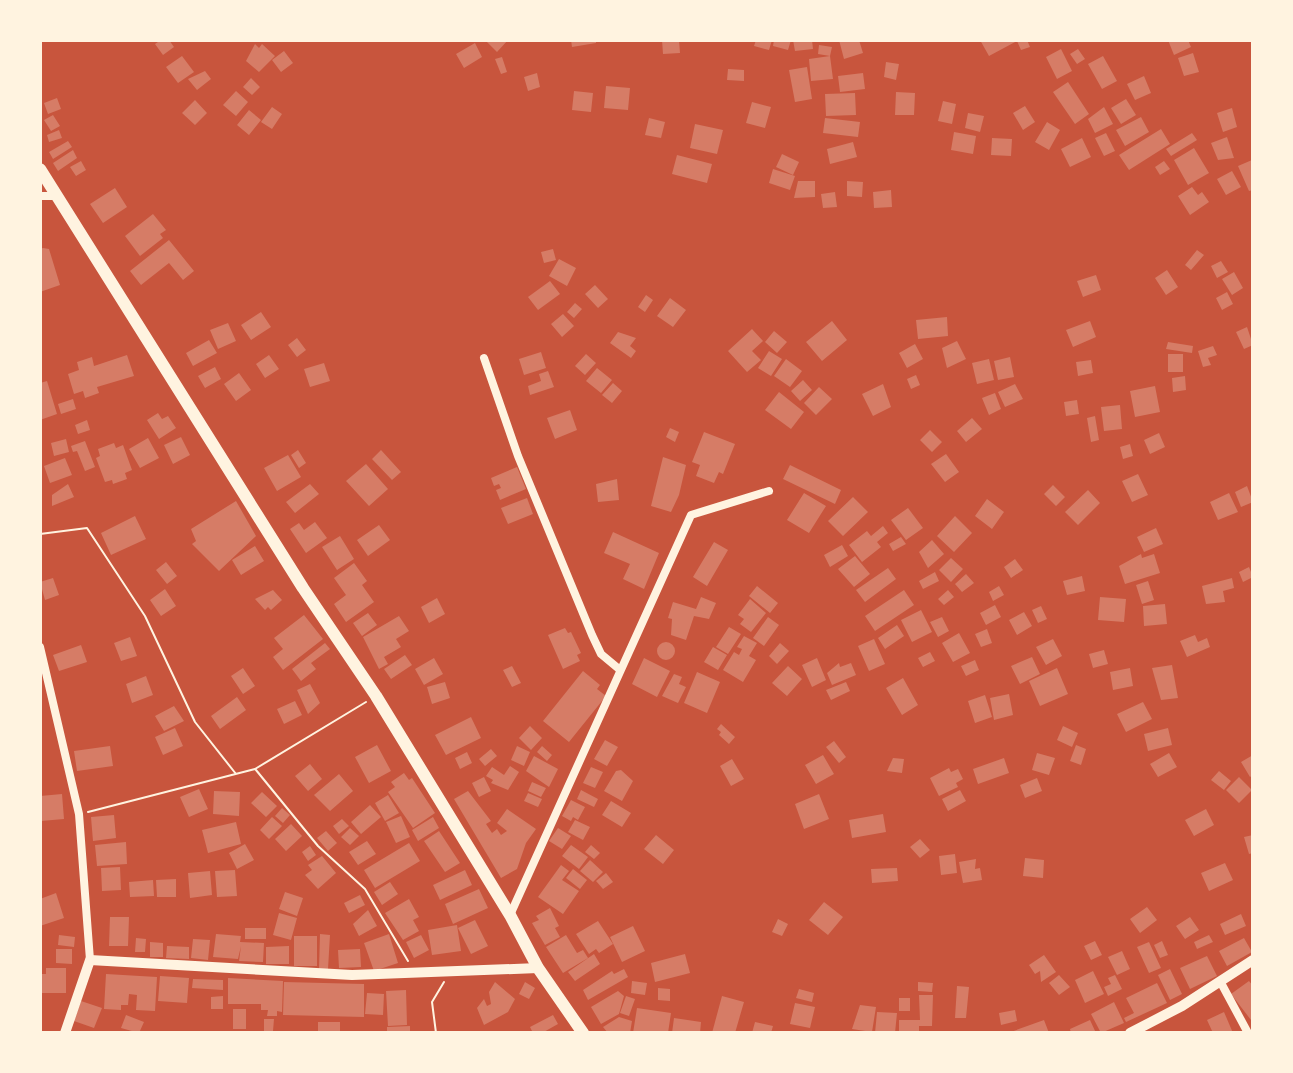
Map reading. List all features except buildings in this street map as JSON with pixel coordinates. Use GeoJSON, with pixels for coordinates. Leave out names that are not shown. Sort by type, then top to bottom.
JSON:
{"type":"FeatureCollection","features":[{"type":"Feature","properties":{"kind":"highway"},"geometry":{"type":"LineString","coordinates":[[40,169],[303,588],[376,696],[510,915],[538,968],[583,1033]]}},
{"type":"Feature","properties":{"kind":"street"},"geometry":{"type":"LineString","coordinates":[[40,196],[56,196]]}},
{"type":"Feature","properties":{"kind":"street"},"geometry":{"type":"LineString","coordinates":[[484,358],[518,456],[592,635],[601,654],[619,669]]}},
{"type":"Feature","properties":{"kind":"street"},"geometry":{"type":"LineString","coordinates":[[510,915],[691,515],[769,491]]}},
{"type":"Feature","properties":{"kind":"street"},"geometry":{"type":"LineString","coordinates":[[40,647],[79,814],[90,960],[65,1033]]}},
{"type":"Feature","properties":{"kind":"street"},"geometry":{"type":"LineString","coordinates":[[90,960],[352,975],[416,975],[538,968]]}},
{"type":"Feature","properties":{"kind":"street"},"geometry":{"type":"LineString","coordinates":[[1130,1033],[1182,1006],[1253,960]]}},
{"type":"Feature","properties":{"kind":"street"},"geometry":{"type":"LineString","coordinates":[[1220,981],[1248,1033]]}},
{"type":"Feature","properties":{"kind":"path"},"geometry":{"type":"LineString","coordinates":[[40,534],[61,528],[87,528],[145,616],[195,722],[236,774]]}},
{"type":"Feature","properties":{"kind":"path"},"geometry":{"type":"LineString","coordinates":[[79,814],[255,769],[376,696]]}},
{"type":"Feature","properties":{"kind":"path"},"geometry":{"type":"LineString","coordinates":[[255,769],[318,846],[365,889],[416,975]]}},
{"type":"Feature","properties":{"kind":"path"},"geometry":{"type":"LineString","coordinates":[[436,1033],[432,1002],[450,972]]}}]}
